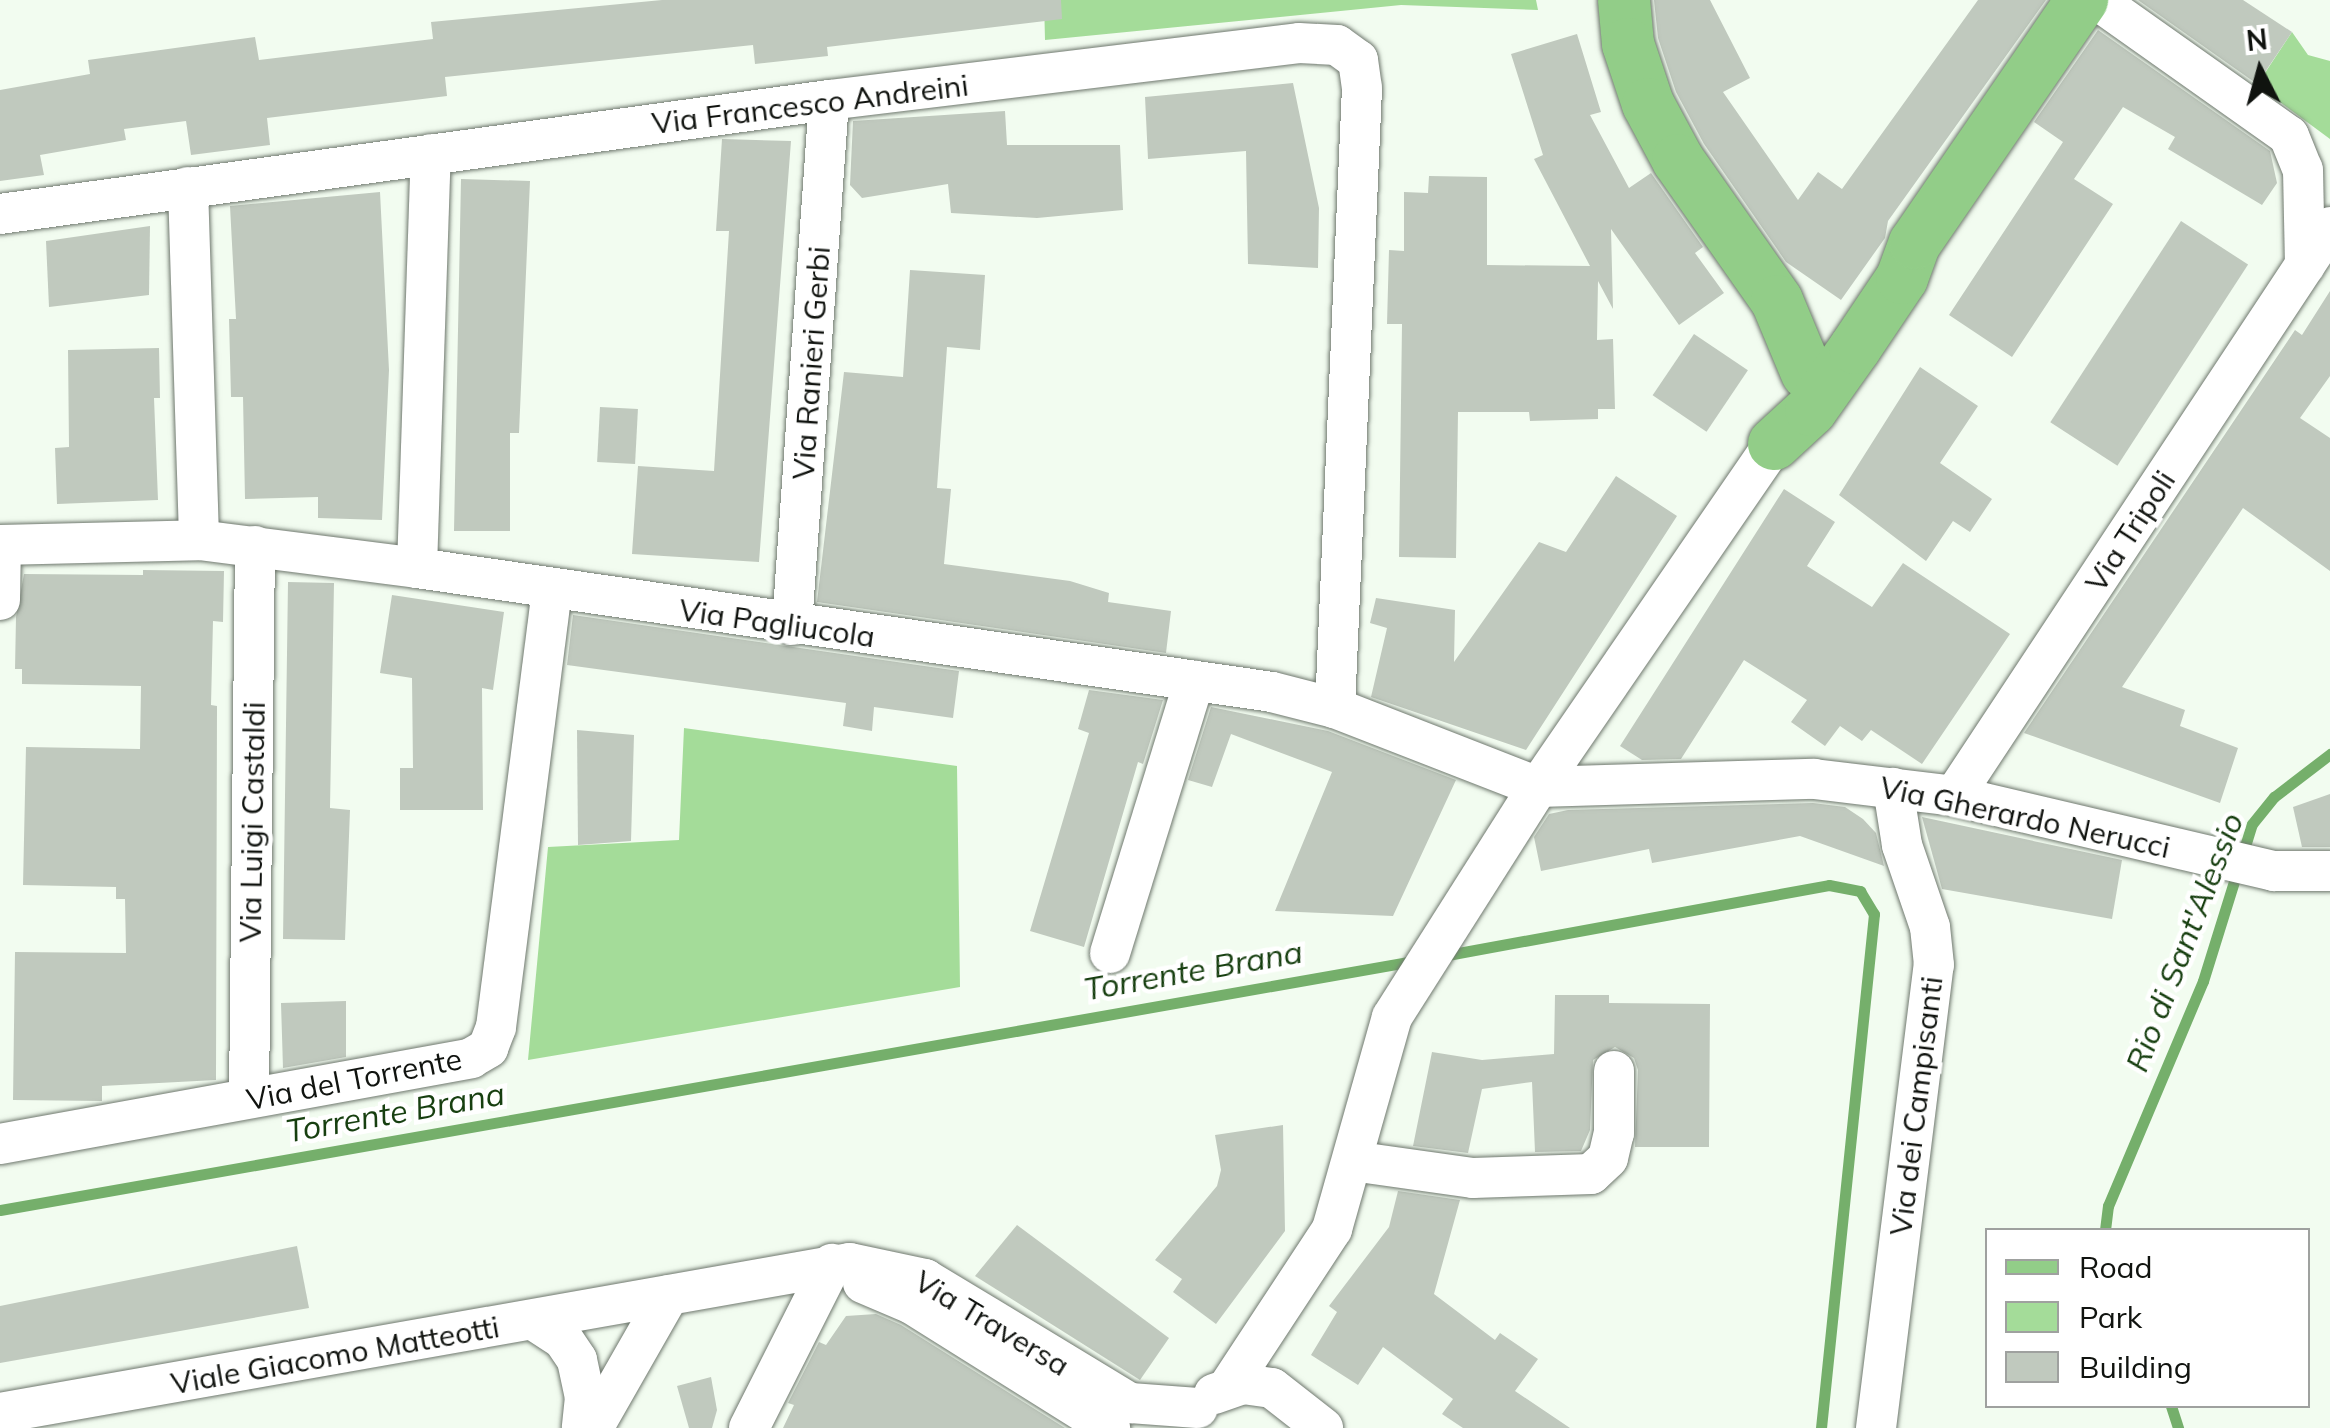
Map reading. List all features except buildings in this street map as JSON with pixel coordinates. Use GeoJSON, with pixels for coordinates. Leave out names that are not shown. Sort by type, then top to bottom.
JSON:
{"type":"FeatureCollection","features":[{"type":"Feature","properties":{"kind":"main road"},"geometry":{"type":"LineString","coordinates":[[1624,0],[1628,44],[1648,104],[1678,160],[1777,300],[1807,374]]}},
{"type":"Feature","properties":{"kind":"main road"},"geometry":{"type":"LineString","coordinates":[[1774,444],[1822,394],[1902,278],[1915,243],[2082,0]]}},
{"type":"Feature","properties":{"kind":"main road"},"geometry":{"type":"LineString","coordinates":[[1774,444],[1807,374],[1882,265],[1915,243]]}},
{"type":"Feature","properties":{"kind":"street"},"geometry":{"type":"LineString","coordinates":[[2097,0],[2288,136],[2302,170],[2305,266]]}},
{"type":"Feature","properties":{"kind":"street","name":"Via Francesco Andreini"},"geometry":{"type":"LineString","coordinates":[[0,214],[829,100],[1299,43],[1337,44],[1358,60],[1362,88],[1335,708]]}},
{"type":"Feature","properties":{"kind":"street","name":"Via Ranieri Gerbi"},"geometry":{"type":"LineString","coordinates":[[792,625],[829,100]]}},
{"type":"Feature","properties":{"kind":"street"},"geometry":{"type":"LineString","coordinates":[[417,568],[432,154]]}},
{"type":"Feature","properties":{"kind":"street"},"geometry":{"type":"LineString","coordinates":[[188,187],[199,540]]}},
{"type":"Feature","properties":{"kind":"street","name":"Via Tripoli"},"geometry":{"type":"LineString","coordinates":[[1954,796],[2330,228]]}},
{"type":"Feature","properties":{"kind":"street"},"geometry":{"type":"LineString","coordinates":[[1205,1407],[1305,1274],[1341,1208],[1392,1017],[1538,787],[1774,444]]}},
{"type":"Feature","properties":{"kind":"street","name":"Via Pagliucola"},"geometry":{"type":"LineString","coordinates":[[0,545],[199,540],[255,546],[417,568],[552,592],[1194,681],[1335,708],[1538,787]]}},
{"type":"Feature","properties":{"kind":"street"},"geometry":{"type":"LineString","coordinates":[[0,545],[0,600]]}},
{"type":"Feature","properties":{"kind":"street","name":"Via Luigi Castaldi"},"geometry":{"type":"LineString","coordinates":[[249,1098],[255,546]]}},
{"type":"Feature","properties":{"kind":"street","name":"Via del Torrente"},"geometry":{"type":"LineString","coordinates":[[0,1144],[470,1058],[488,1048],[496,1028],[552,592]]}},
{"type":"Feature","properties":{"kind":"street"},"geometry":{"type":"LineString","coordinates":[[1110,953],[1194,681]]}},
{"type":"Feature","properties":{"kind":"street","name":"Via Gherardo Nerucci"},"geometry":{"type":"LineString","coordinates":[[1538,787],[1814,779],[1954,796],[2274,871],[2330,871]]}},
{"type":"Feature","properties":{"kind":"street","name":"Via dei Campisanti"},"geometry":{"type":"LineString","coordinates":[[1876,1428],[1933,985],[1930,927],[1902,845],[1893,788]]}},
{"type":"Feature","properties":{"kind":"street"},"geometry":{"type":"LineString","coordinates":[[1352,1161],[1473,1178],[1590,1174],[1608,1158],[1614,1133],[1614,1071]]}},
{"type":"Feature","properties":{"kind":"street","name":"Via Traversa"},"geometry":{"type":"LineString","coordinates":[[669,1295],[779,1274],[894,1268],[925,1279],[1130,1403],[1205,1407],[1272,1388]]}},
{"type":"Feature","properties":{"kind":"street"},"geometry":{"type":"LineString","coordinates":[[749,1428],[829,1270]]}},
{"type":"Feature","properties":{"kind":"street","name":"Via Traversa"},"geometry":{"type":"LineString","coordinates":[[829,1270],[896,1295],[1110,1428]]}},
{"type":"Feature","properties":{"kind":"street"},"geometry":{"type":"LineString","coordinates":[[1305,1274],[1272,1388],[1323,1428]]}},
{"type":"Feature","properties":{"kind":"street"},"geometry":{"type":"LineString","coordinates":[[594,1428],[669,1295]]}},
{"type":"Feature","properties":{"kind":"street","name":"Viale Giacomo Matteotti"},"geometry":{"type":"LineString","coordinates":[[0,1414],[669,1295]]}},
{"type":"Feature","properties":{"kind":"street"},"geometry":{"type":"LineString","coordinates":[[535,1321],[563,1340],[577,1360],[585,1397],[582,1428]]}},
{"type":"Feature","properties":{"kind":"green space"},"geometry":{"type":"Polygon","coordinates":[[[1044,0],[1536,0],[1538,10],[1401,5],[1045,40],[1044,0]]]}},
{"type":"Feature","properties":{"kind":"green space"},"geometry":{"type":"Polygon","coordinates":[[[2292,32],[2308,55],[2330,61],[2330,139],[2257,85],[2292,32]]]}},
{"type":"Feature","properties":{"kind":"green space"},"geometry":{"type":"Polygon","coordinates":[[[684,728],[957,766],[960,987],[528,1060],[548,847],[679,840],[684,728]]]}},
{"type":"Feature","properties":{"kind":"waterway","name":"Rio di Sant'Alessio"},"geometry":{"type":"LineString","coordinates":[[2105,1228],[2108,1206],[2203,981],[2252,824],[2274,797],[2330,754]]}},
{"type":"Feature","properties":{"kind":"waterway","name":"Torrente Brana"},"geometry":{"type":"LineString","coordinates":[[1442,956],[1829,885],[1860,891],[1874,914],[1821,1428]]}},
{"type":"Feature","properties":{"kind":"waterway","name":"Torrente Brana"},"geometry":{"type":"LineString","coordinates":[[0,1210],[1414,961]]}},
{"type":"Feature","properties":{"kind":"waterway","name":"Rio di Sant'Alessio"},"geometry":{"type":"LineString","coordinates":[[2172,1408],[2178,1428]]}}]}
